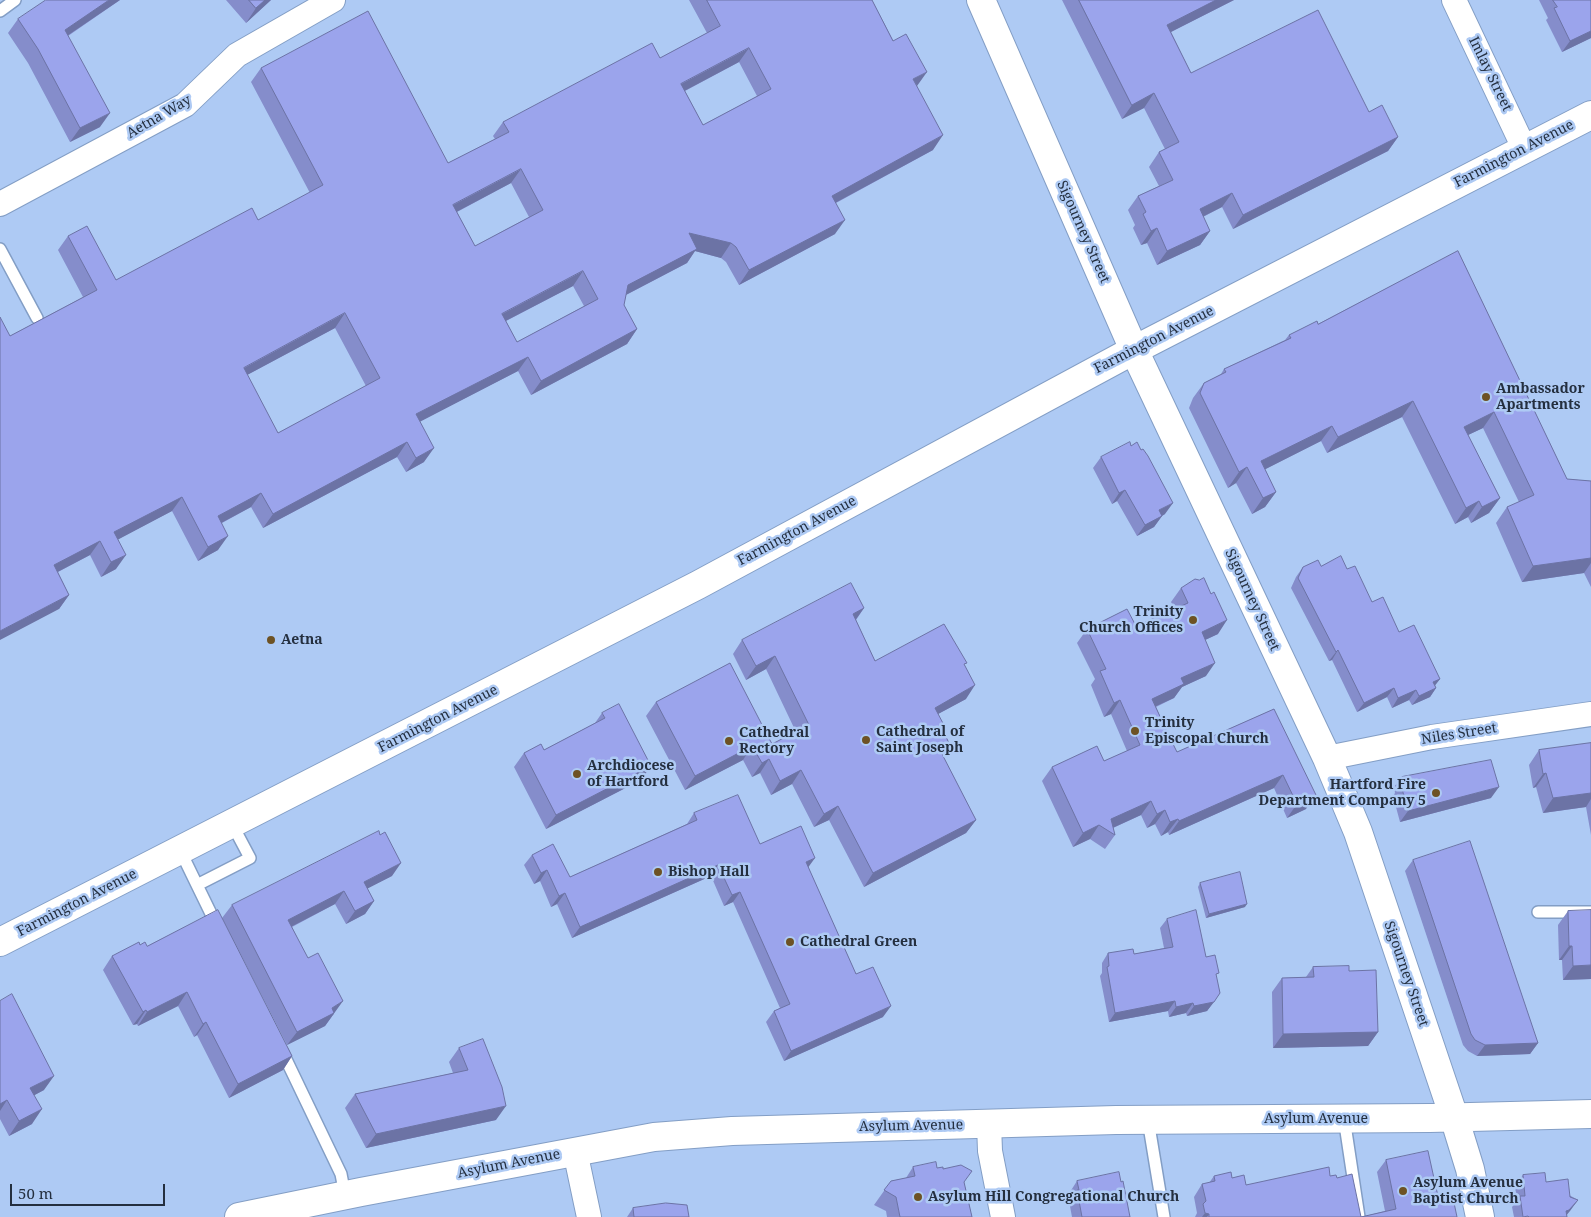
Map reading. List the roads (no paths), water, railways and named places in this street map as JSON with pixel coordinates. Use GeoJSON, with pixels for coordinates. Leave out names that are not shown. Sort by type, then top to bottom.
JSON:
{"type":"FeatureCollection","features":[{"type":"Feature","properties":{"kind":"main road","name":"Sigourney Street"},"geometry":{"type":"LineString","coordinates":[[981,0],[1134,350],[1327,758],[1358,832],[1454,1117],[1470,1169],[1480,1217]]}},
{"type":"Feature","properties":{"kind":"main road","name":"Farmington Avenue"},"geometry":{"type":"LineString","coordinates":[[0,942],[698,585],[1134,350],[1591,115]]}},
{"type":"Feature","properties":{"kind":"main road","name":"Asylum Avenue"},"geometry":{"type":"LineString","coordinates":[[239,1217],[345,1195],[654,1137],[761,1129],[1148,1120],[1591,1114]]}},
{"type":"Feature","properties":{"kind":"street","name":"Aetna Way"},"geometry":{"type":"LineString","coordinates":[[0,204],[185,105],[237,55],[333,0]]}},
{"type":"Feature","properties":{"kind":"street","name":"Imlay Street"},"geometry":{"type":"LineString","coordinates":[[1454,0],[1524,148]]}},
{"type":"Feature","properties":{"kind":"street","name":"Niles Street"},"geometry":{"type":"LineString","coordinates":[[1327,758],[1432,737],[1591,714]]}},
{"type":"Feature","properties":{"kind":"street"},"geometry":{"type":"LineString","coordinates":[[989,1124],[990,1151],[1003,1217]]}},
{"type":"Feature","properties":{"kind":"street"},"geometry":{"type":"LineString","coordinates":[[575,1151],[589,1217]]}},
{"type":"Feature","properties":{"kind":"lane"},"geometry":{"type":"LineString","coordinates":[[0,11],[15,0]]}},
{"type":"Feature","properties":{"kind":"lane"},"geometry":{"type":"LineString","coordinates":[[0,249],[37,318]]}},
{"type":"Feature","properties":{"kind":"lane"},"geometry":{"type":"LineString","coordinates":[[197,885],[250,858],[232,824]]}},
{"type":"Feature","properties":{"kind":"lane"},"geometry":{"type":"LineString","coordinates":[[180,850],[224,939]]}},
{"type":"Feature","properties":{"kind":"lane"},"geometry":{"type":"LineString","coordinates":[[1538,912],[1591,912]]}},
{"type":"Feature","properties":{"kind":"lane"},"geometry":{"type":"LineString","coordinates":[[277,1041],[341,1174],[345,1195]]}},
{"type":"Feature","properties":{"kind":"lane"},"geometry":{"type":"LineString","coordinates":[[1344,1118],[1359,1217]]}},
{"type":"Feature","properties":{"kind":"lane"},"geometry":{"type":"LineString","coordinates":[[1148,1120],[1164,1217]]}},
{"type":"Feature","properties":{"kind":"place","name":"Ambassador Apartments"},"geometry":{"type":"Point","coordinates":[1486,397]}},
{"type":"Feature","properties":{"kind":"place","name":"Trinity Church Offices"},"geometry":{"type":"Point","coordinates":[1193,620]}},
{"type":"Feature","properties":{"kind":"place","name":"Aetna"},"geometry":{"type":"Point","coordinates":[271,640]}},
{"type":"Feature","properties":{"kind":"place","name":"Trinity Episcopal Church"},"geometry":{"type":"Point","coordinates":[1135,731]}},
{"type":"Feature","properties":{"kind":"place","name":"Cathedral of Saint Joseph"},"geometry":{"type":"Point","coordinates":[866,740]}},
{"type":"Feature","properties":{"kind":"place","name":"Cathedral Rectory"},"geometry":{"type":"Point","coordinates":[729,741]}},
{"type":"Feature","properties":{"kind":"place","name":"Archdiocese of Hartford"},"geometry":{"type":"Point","coordinates":[577,774]}},
{"type":"Feature","properties":{"kind":"place","name":"Hartford Fire Department Company 5"},"geometry":{"type":"Point","coordinates":[1436,793]}},
{"type":"Feature","properties":{"kind":"place","name":"Bishop Hall"},"geometry":{"type":"Point","coordinates":[658,872]}},
{"type":"Feature","properties":{"kind":"place","name":"Cathedral Green"},"geometry":{"type":"Point","coordinates":[790,942]}},
{"type":"Feature","properties":{"kind":"place","name":"Asylum Avenue Baptist Church"},"geometry":{"type":"Point","coordinates":[1403,1191]}},
{"type":"Feature","properties":{"kind":"place","name":"Asylum Hill Congregational Church"},"geometry":{"type":"Point","coordinates":[918,1197]}}]}
